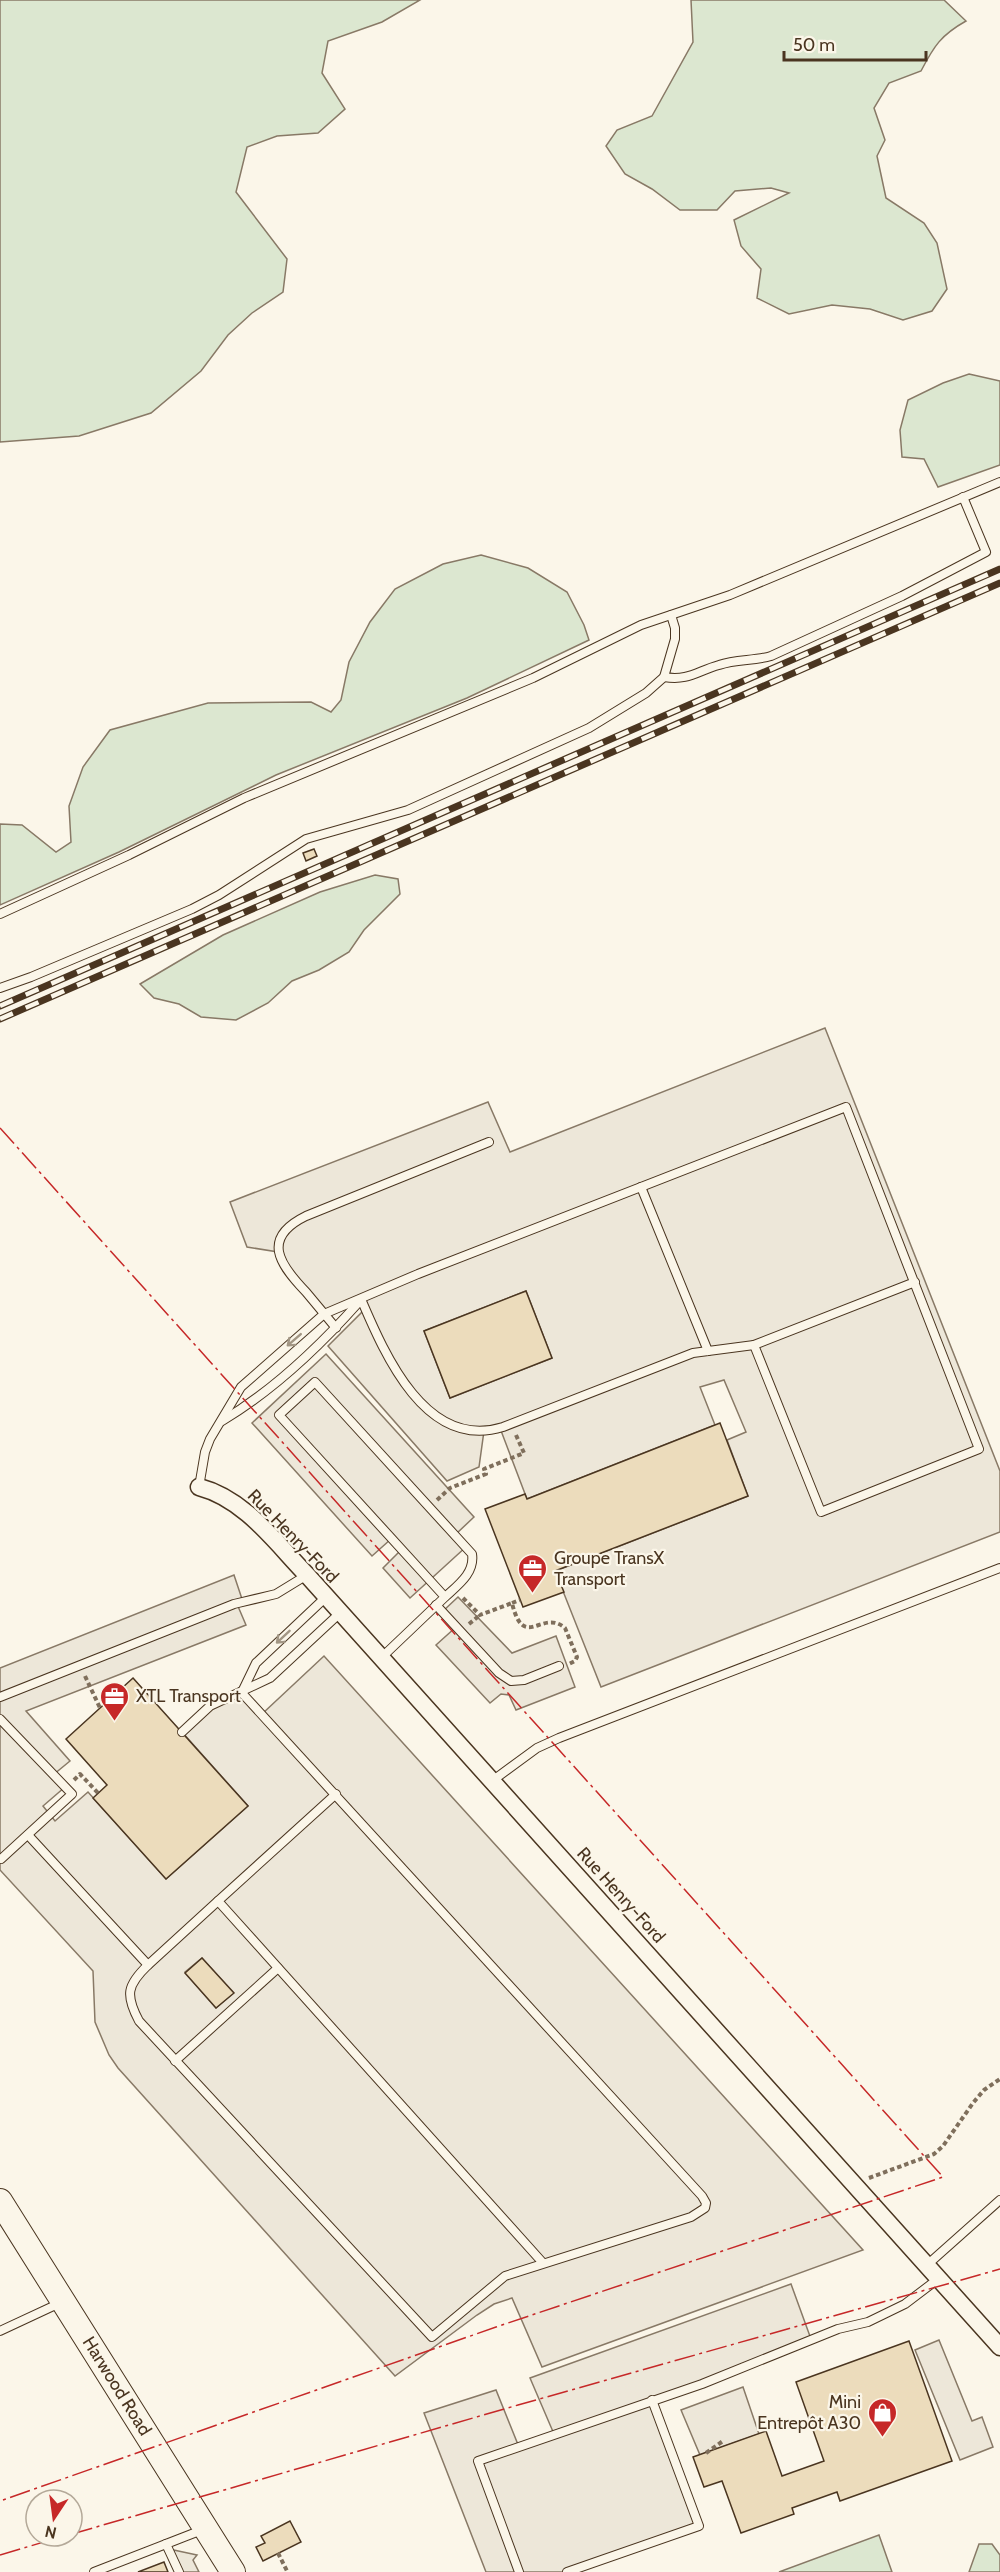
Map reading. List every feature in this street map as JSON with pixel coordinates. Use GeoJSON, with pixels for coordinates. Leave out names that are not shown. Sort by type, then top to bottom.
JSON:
{"type":"FeatureCollection","features":[{"type":"Feature","properties":{"kind":"main road","name":"Harwood Road"},"geometry":{"type":"LineString","coordinates":[[0,2202],[232,2572]]}},
{"type":"Feature","properties":{"kind":"street","name":"Rue Henry-Ford"},"geometry":{"type":"LineString","coordinates":[[199,1487],[219,1493],[243,1509],[307,1575],[1000,2347]]}},
{"type":"Feature","properties":{"kind":"lane"},"geometry":{"type":"LineString","coordinates":[[0,914],[129,855],[244,798],[532,678],[641,626],[730,595],[1000,482]]}},
{"type":"Feature","properties":{"kind":"lane"},"geometry":{"type":"LineString","coordinates":[[664,677],[688,678],[719,665],[771,656],[902,596],[986,552],[963,497]]}},
{"type":"Feature","properties":{"kind":"lane"},"geometry":{"type":"LineString","coordinates":[[0,988],[32,977],[192,909],[306,839],[408,810],[552,747],[627,706],[664,677],[675,639],[675,628],[671,615]]}},
{"type":"Feature","properties":{"kind":"lane"},"geometry":{"type":"LineString","coordinates":[[199,1487],[205,1452],[241,1387],[324,1314],[418,1274],[846,1107],[979,1449],[821,1512],[754,1345]]}},
{"type":"Feature","properties":{"kind":"lane"},"geometry":{"type":"LineString","coordinates":[[336,1328],[284,1268],[279,1258],[279,1242],[288,1227],[306,1216],[489,1142]]}},
{"type":"Feature","properties":{"kind":"lane"},"geometry":{"type":"LineString","coordinates":[[641,1187],[708,1351]]}},
{"type":"Feature","properties":{"kind":"lane"},"geometry":{"type":"LineString","coordinates":[[361,1299],[388,1359],[409,1389],[432,1411],[459,1429],[471,1431],[495,1429],[693,1353],[754,1345],[915,1282]]}},
{"type":"Feature","properties":{"kind":"lane"},"geometry":{"type":"LineString","coordinates":[[222,1421],[256,1401],[336,1328],[361,1299]]}},
{"type":"Feature","properties":{"kind":"lane"},"geometry":{"type":"LineString","coordinates":[[381,1658],[461,1582],[471,1568],[473,1560],[468,1547],[315,1382],[279,1415],[445,1597]]}},
{"type":"Feature","properties":{"kind":"lane"},"geometry":{"type":"LineString","coordinates":[[492,1781],[537,1748],[559,1738],[1000,1568]]}},
{"type":"Feature","properties":{"kind":"lane"},"geometry":{"type":"LineString","coordinates":[[0,1697],[234,1604],[276,1594],[307,1575]]}},
{"type":"Feature","properties":{"kind":"lane"},"geometry":{"type":"LineString","coordinates":[[242,1692],[256,1663],[326,1597]]}},
{"type":"Feature","properties":{"kind":"lane"},"geometry":{"type":"LineString","coordinates":[[436,1605],[499,1673],[511,1682],[524,1680],[563,1665]]}},
{"type":"Feature","properties":{"kind":"lane"},"geometry":{"type":"LineString","coordinates":[[182,1732],[210,1706],[270,1678],[340,1613]]}},
{"type":"Feature","properties":{"kind":"lane"},"geometry":{"type":"LineString","coordinates":[[242,1692],[336,1794],[702,2196],[706,2203],[705,2208],[691,2217],[505,2276],[432,2337],[139,2021],[129,1996],[131,1984],[148,1965],[336,1794]]}},
{"type":"Feature","properties":{"kind":"lane"},"geometry":{"type":"LineString","coordinates":[[0,1719],[72,1794],[1,1859]]}},
{"type":"Feature","properties":{"kind":"lane"},"geometry":{"type":"LineString","coordinates":[[27,1835],[148,1965]]}},
{"type":"Feature","properties":{"kind":"lane"},"geometry":{"type":"LineString","coordinates":[[218,1901],[543,2264]]}},
{"type":"Feature","properties":{"kind":"lane"},"geometry":{"type":"LineString","coordinates":[[175,2061],[278,1968]]}},
{"type":"Feature","properties":{"kind":"lane"},"geometry":{"type":"LineString","coordinates":[[927,2265],[1000,2200]]}},
{"type":"Feature","properties":{"kind":"lane"},"geometry":{"type":"LineString","coordinates":[[519,2572],[478,2461],[702,2384],[838,2329],[868,2322],[904,2304],[938,2278]]}},
{"type":"Feature","properties":{"kind":"lane"},"geometry":{"type":"LineString","coordinates":[[0,2331],[63,2302]]}},
{"type":"Feature","properties":{"kind":"lane"},"geometry":{"type":"LineString","coordinates":[[567,2572],[699,2526],[652,2400]]}},
{"type":"Feature","properties":{"kind":"lane"},"geometry":{"type":"LineString","coordinates":[[94,2572],[206,2528]]}},
{"type":"Feature","properties":{"kind":"lane"},"geometry":{"type":"LineString","coordinates":[[166,2544],[179,2572]]}},
{"type":"Feature","properties":{"kind":"path"},"geometry":{"type":"LineString","coordinates":[[450,1488],[486,1474],[484,1469],[524,1454],[512,1423]]}},
{"type":"Feature","properties":{"kind":"path"},"geometry":{"type":"LineString","coordinates":[[460,1595],[480,1615],[520,1600]]}},
{"type":"Feature","properties":{"kind":"path"},"geometry":{"type":"LineString","coordinates":[[512,1603],[521,1626],[532,1628],[550,1622],[565,1628],[577,1657],[575,1661],[563,1665]]}},
{"type":"Feature","properties":{"kind":"path"},"geometry":{"type":"LineString","coordinates":[[90,1688],[99,1708]]}},
{"type":"Feature","properties":{"kind":"path"},"geometry":{"type":"LineString","coordinates":[[76,1778],[80,1774],[98,1793]]}},
{"type":"Feature","properties":{"kind":"path"},"geometry":{"type":"LineString","coordinates":[[856,2187],[874,2175],[934,2154],[943,2146],[984,2090],[1000,2079]]}},
{"type":"Feature","properties":{"kind":"path"},"geometry":{"type":"LineString","coordinates":[[706,2453],[723,2441]]}},
{"type":"Feature","properties":{"kind":"path"},"geometry":{"type":"LineString","coordinates":[[278,2553],[287,2571]]}},
{"type":"Feature","properties":{"kind":"green space"},"geometry":{"type":"Polygon","coordinates":[[[0,0],[420,0],[382,22],[328,41],[322,73],[345,109],[318,133],[277,136],[247,147],[236,192],[287,259],[283,292],[252,313],[228,335],[201,371],[151,413],[79,436],[0,442],[0,0]]]}},
{"type":"Feature","properties":{"kind":"green space"},"geometry":{"type":"Polygon","coordinates":[[[691,0],[944,0],[966,21],[950,31],[939,42],[921,71],[889,83],[874,108],[885,140],[877,156],[886,198],[924,223],[937,243],[947,289],[932,311],[903,320],[870,309],[832,305],[789,314],[757,298],[761,269],[741,246],[734,220],[789,193],[771,188],[735,191],[717,210],[680,210],[652,189],[625,174],[606,146],[617,130],[652,116],[693,42],[691,0]]]}},
{"type":"Feature","properties":{"kind":"green space"},"geometry":{"type":"Polygon","coordinates":[[[969,374],[1000,381],[1000,465],[938,487],[924,459],[902,457],[900,430],[908,400],[943,383],[969,374]]]}},
{"type":"Feature","properties":{"kind":"green space"},"geometry":{"type":"Polygon","coordinates":[[[481,555],[528,568],[567,592],[589,640],[467,698],[276,775],[119,852],[0,905],[0,824],[22,825],[56,852],[71,842],[69,806],[83,767],[110,730],[208,703],[311,702],[331,712],[341,700],[349,662],[370,622],[395,589],[443,564],[481,555]]]}},
{"type":"Feature","properties":{"kind":"green space"},"geometry":{"type":"Polygon","coordinates":[[[375,875],[398,879],[400,894],[364,930],[349,952],[319,970],[292,981],[268,1003],[236,1020],[201,1017],[179,1004],[154,998],[140,984],[223,935],[320,892],[375,875]]]}},
{"type":"Feature","properties":{"kind":"green space"},"geometry":{"type":"Polygon","coordinates":[[[879,2535],[892,2572],[779,2572],[879,2535]]]}},
{"type":"Feature","properties":{"kind":"green space"},"geometry":{"type":"Polygon","coordinates":[[[979,2544],[992,2544],[1000,2555],[1000,2572],[969,2572],[979,2544]]]}},
{"type":"Feature","properties":{"kind":"shaded area"},"geometry":{"type":"Polygon","coordinates":[[[825,1028],[1000,1471],[1000,1532],[601,1687],[555,1571],[748,1496],[727,1440],[746,1432],[724,1380],[700,1387],[715,1425],[527,1499],[500,1428],[484,1431],[479,1467],[447,1481],[328,1346],[365,1309],[361,1299],[324,1314],[278,1252],[247,1247],[230,1202],[488,1102],[510,1152],[825,1028]],[[526,1291],[424,1331],[450,1398],[552,1358],[526,1291]]]}},
{"type":"Feature","properties":{"kind":"shaded area"},"geometry":{"type":"Polygon","coordinates":[[[326,1354],[474,1517],[456,1534],[467,1546],[410,1598],[383,1568],[401,1550],[391,1539],[372,1556],[252,1423],[326,1354]]]}},
{"type":"Feature","properties":{"kind":"shaded area"},"geometry":{"type":"Polygon","coordinates":[[[234,1575],[243,1602],[237,1604],[246,1625],[26,1711],[70,1761],[53,1775],[65,1787],[43,1806],[55,1821],[88,1792],[166,1879],[248,1806],[182,1732],[210,1706],[241,1692],[262,1714],[324,1656],[863,2250],[542,2367],[512,2298],[494,2304],[477,2315],[395,2376],[118,2068],[109,2055],[95,2022],[93,1971],[0,1870],[0,1668],[234,1575]],[[202,1958],[185,1972],[216,2008],[233,1993],[202,1958]]]}},
{"type":"Feature","properties":{"kind":"shaded area"},"geometry":{"type":"Polygon","coordinates":[[[458,1597],[512,1653],[556,1636],[575,1687],[516,1710],[509,1695],[501,1694],[490,1703],[436,1645],[456,1627],[442,1612],[458,1597]]]}},
{"type":"Feature","properties":{"kind":"shaded area"},"geometry":{"type":"Polygon","coordinates":[[[791,2284],[811,2339],[652,2400],[699,2526],[567,2572],[486,2572],[424,2413],[496,2390],[519,2447],[554,2434],[530,2378],[791,2284]]]}},
{"type":"Feature","properties":{"kind":"shaded area"},"geometry":{"type":"Polygon","coordinates":[[[939,2340],[972,2421],[982,2417],[993,2447],[960,2460],[915,2350],[939,2340]]]}},
{"type":"Feature","properties":{"kind":"shaded area"},"geometry":{"type":"Polygon","coordinates":[[[743,2387],[759,2434],[700,2455],[681,2410],[743,2387]]]}},
{"type":"Feature","properties":{"kind":"shaded area"},"geometry":{"type":"Polygon","coordinates":[[[169,2549],[197,2555],[193,2560],[199,2572],[179,2572],[169,2549]]]}},
{"type":"Feature","properties":{"kind":"building"},"geometry":{"type":"Polygon","coordinates":[[[314,849],[317,856],[306,861],[303,853],[314,849]]]}},
{"type":"Feature","properties":{"kind":"building"},"geometry":{"type":"Polygon","coordinates":[[[526,1291],[552,1358],[450,1398],[424,1331],[526,1291]]]}},
{"type":"Feature","properties":{"kind":"building"},"geometry":{"type":"Polygon","coordinates":[[[720,1423],[748,1496],[555,1571],[564,1592],[523,1607],[485,1509],[525,1494],[527,1499],[720,1423]]]}},
{"type":"Feature","properties":{"kind":"building"},"geometry":{"type":"Polygon","coordinates":[[[133,1678],[248,1806],[166,1879],[93,1798],[107,1785],[66,1739],[133,1678]]]}},
{"type":"Feature","properties":{"kind":"building"},"geometry":{"type":"Polygon","coordinates":[[[202,1958],[234,1993],[216,2008],[185,1973],[202,1958]]]}},
{"type":"Feature","properties":{"kind":"building"},"geometry":{"type":"Polygon","coordinates":[[[909,2341],[952,2461],[840,2501],[837,2492],[792,2508],[794,2514],[741,2533],[722,2481],[704,2487],[693,2457],[766,2431],[782,2476],[824,2461],[796,2382],[909,2341]]]}},
{"type":"Feature","properties":{"kind":"building"},"geometry":{"type":"Polygon","coordinates":[[[290,2521],[301,2542],[263,2561],[256,2547],[265,2543],[261,2536],[290,2521]]]}},
{"type":"Feature","properties":{"kind":"building"},"geometry":{"type":"Polygon","coordinates":[[[164,2562],[168,2572],[138,2572],[164,2562]]]}},
{"type":"Feature","properties":{"kind":"railway"},"geometry":{"type":"LineString","coordinates":[[0,1006],[1000,569]]}},
{"type":"Feature","properties":{"kind":"railway"},"geometry":{"type":"LineString","coordinates":[[0,1019],[1000,583]]}},
{"type":"Feature","properties":{"kind":"power"},"geometry":{"type":"LineString","coordinates":[[0,1128],[943,2177],[496,2327],[0,2501]]}},
{"type":"Feature","properties":{"kind":"power"},"geometry":{"type":"LineString","coordinates":[[84,2531],[1000,2269]]}},
{"type":"Feature","properties":{"kind":"power"},"geometry":{"type":"LineString","coordinates":[[0,2555],[24,2548]]}},
{"type":"Feature","properties":{"kind":"place","name":"Groupe TransX Transport"},"geometry":{"type":"Point","coordinates":[533,1594]}},
{"type":"Feature","properties":{"kind":"place","name":"XTL Transport"},"geometry":{"type":"Point","coordinates":[115,1722]}},
{"type":"Feature","properties":{"kind":"place","name":"Mini Entrepôt A30"},"geometry":{"type":"Point","coordinates":[882,2438]}}]}
